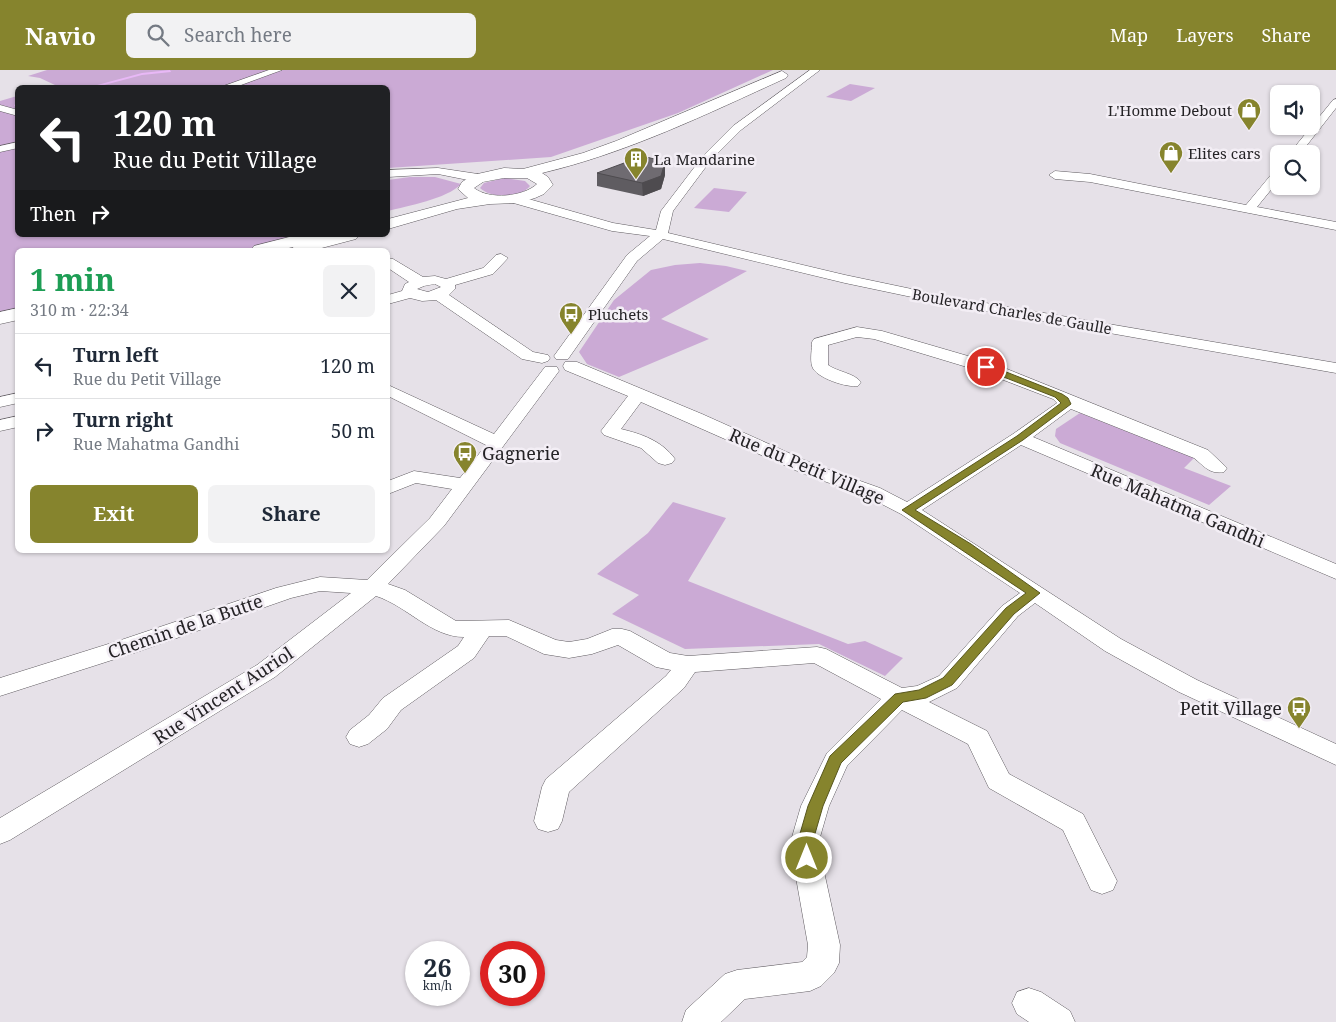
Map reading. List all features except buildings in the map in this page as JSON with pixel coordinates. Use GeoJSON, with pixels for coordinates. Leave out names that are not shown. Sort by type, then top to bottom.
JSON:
{"type":"FeatureCollection","features":[{"type":"Feature","properties":{"kind":"main road"},"geometry":{"type":"LineString","coordinates":[[520,174],[560,164],[624,142],[787,73]]}},
{"type":"Feature","properties":{"kind":"main road"},"geometry":{"type":"LineString","coordinates":[[390,223],[455,205],[490,199],[514,199],[531,195],[562,172],[643,143],[702,119],[787,73]]}},
{"type":"Feature","properties":{"kind":"main road"},"geometry":{"type":"LineString","coordinates":[[390,215],[504,173],[535,176],[543,186]]}},
{"type":"Feature","properties":{"kind":"main road"},"geometry":{"type":"LineString","coordinates":[[472,184],[474,196],[490,199]]}},
{"type":"Feature","properties":{"kind":"main road"},"geometry":{"type":"LineString","coordinates":[[268,248],[309,237]]}},
{"type":"Feature","properties":{"kind":"main road"},"geometry":{"type":"LineString","coordinates":[[302,248],[343,237]]}},
{"type":"Feature","properties":{"kind":"main road"},"geometry":{"type":"LineString","coordinates":[[0,318],[15,315]]}},
{"type":"Feature","properties":{"kind":"main road"},"geometry":{"type":"LineString","coordinates":[[0,324],[15,321]]}},
{"type":"Feature","properties":{"kind":"street"},"geometry":{"type":"LineString","coordinates":[[231,85],[278,70]]}},
{"type":"Feature","properties":{"kind":"street"},"geometry":{"type":"LineString","coordinates":[[660,235],[664,228],[667,211],[712,152],[752,116],[816,70]]}},
{"type":"Feature","properties":{"kind":"street"},"geometry":{"type":"LineString","coordinates":[[1301,145],[1336,102]]}},
{"type":"Feature","properties":{"kind":"street"},"geometry":{"type":"LineString","coordinates":[[1,109],[15,112]]}},
{"type":"Feature","properties":{"kind":"street"},"geometry":{"type":"LineString","coordinates":[[1321,120],[1336,122]]}},
{"type":"Feature","properties":{"kind":"street"},"geometry":{"type":"LineString","coordinates":[[0,149],[15,146]]}},
{"type":"Feature","properties":{"kind":"street"},"geometry":{"type":"LineString","coordinates":[[390,174],[438,171],[472,184]]}},
{"type":"Feature","properties":{"kind":"street"},"geometry":{"type":"LineString","coordinates":[[1055,175],[1090,178],[1336,226]]}},
{"type":"Feature","properties":{"kind":"street"},"geometry":{"type":"LineString","coordinates":[[1249,209],[1270,183]]}},
{"type":"Feature","properties":{"kind":"street"},"geometry":{"type":"LineString","coordinates":[[514,199],[612,227],[640,230],[640,226],[560,202],[543,186]]}},
{"type":"Feature","properties":{"kind":"street","name":"Boulevard Charles de Gaulle"},"geometry":{"type":"LineString","coordinates":[[640,230],[845,279],[945,300],[1336,368]]}},
{"type":"Feature","properties":{"kind":"street","name":"Rue Vincent Auriol"},"geometry":{"type":"LineString","coordinates":[[0,832],[266,671],[373,587],[437,522],[632,258],[660,235]]}},
{"type":"Feature","properties":{"kind":"street"},"geometry":{"type":"LineString","coordinates":[[390,299],[435,280],[443,289],[488,271],[500,258]]}},
{"type":"Feature","properties":{"kind":"street"},"geometry":{"type":"LineString","coordinates":[[390,264],[415,288]]}},
{"type":"Feature","properties":{"kind":"street","name":"Rue du Petit Village"},"geometry":{"type":"LineString","coordinates":[[443,289],[528,356],[556,363],[638,394],[812,470],[873,492],[908,510],[967,547],[1113,645],[1188,686],[1336,755]]}},
{"type":"Feature","properties":{"kind":"street"},"geometry":{"type":"LineString","coordinates":[[852,382],[829,374],[820,367],[820,342],[857,332],[876,334],[986,367],[1201,454],[1217,468]]}},
{"type":"Feature","properties":{"kind":"street"},"geometry":{"type":"LineString","coordinates":[[390,391],[497,443]]}},
{"type":"Feature","properties":{"kind":"street"},"geometry":{"type":"LineString","coordinates":[[638,394],[610,431],[639,440],[660,453],[665,459]]}},
{"type":"Feature","properties":{"kind":"street"},"geometry":{"type":"LineString","coordinates":[[0,402],[15,399]]}},
{"type":"Feature","properties":{"kind":"street"},"geometry":{"type":"LineString","coordinates":[[908,510],[1020,438],[1062,408],[1066,404],[1064,400]]}},
{"type":"Feature","properties":{"kind":"street"},"geometry":{"type":"LineString","coordinates":[[0,426],[15,422]]}},
{"type":"Feature","properties":{"kind":"street","name":"Rue Mahatma Gandhi"},"geometry":{"type":"LineString","coordinates":[[1020,438],[1336,572]]}},
{"type":"Feature","properties":{"kind":"street"},"geometry":{"type":"LineString","coordinates":[[390,487],[414,477],[466,485]]}},
{"type":"Feature","properties":{"kind":"street","name":"Chemin de la Butte"},"geometry":{"type":"LineString","coordinates":[[0,687],[305,586],[334,584],[373,587],[397,595],[452,629],[509,628],[552,648],[569,650],[592,646],[612,637],[622,637],[666,661],[688,664],[817,655],[978,738],[999,781],[1073,822],[1102,882]]}},
{"type":"Feature","properties":{"kind":"street"},"geometry":{"type":"LineString","coordinates":[[698,1021],[737,985],[810,976],[823,963],[824,945],[804,844],[816,806],[836,760],[899,697],[921,695],[948,682],[1010,611],[1034,593]]}},
{"type":"Feature","properties":{"kind":"street"},"geometry":{"type":"LineString","coordinates":[[359,737],[378,722],[392,704],[466,652],[482,628]]}},
{"type":"Feature","properties":{"kind":"street"},"geometry":{"type":"LineString","coordinates":[[548,821],[556,787],[675,682],[688,664]]}},
{"type":"Feature","properties":{"kind":"street"},"geometry":{"type":"LineString","coordinates":[[1029,1003],[1058,1022]]}},
{"type":"Feature","properties":{"kind":"shaded area"},"geometry":{"type":"Polygon","coordinates":[[[47,70],[773,70],[678,113],[551,157],[390,168],[390,85],[55,85],[40,78],[28,76],[47,70]]]}},
{"type":"Feature","properties":{"kind":"shaded area"},"geometry":{"type":"Polygon","coordinates":[[[850,84],[875,88],[851,101],[826,97],[850,84]]]}},
{"type":"Feature","properties":{"kind":"shaded area"},"geometry":{"type":"Polygon","coordinates":[[[15,97],[15,237],[294,237],[253,248],[15,248],[15,308],[0,312],[0,108],[5,106],[0,105],[0,101],[15,97]]]}},
{"type":"Feature","properties":{"kind":"shaded area"},"geometry":{"type":"Polygon","coordinates":[[[410,177],[435,177],[461,184],[437,198],[390,210],[390,180],[410,177]]]}},
{"type":"Feature","properties":{"kind":"shaded area"},"geometry":{"type":"Polygon","coordinates":[[[504,178],[525,181],[530,186],[520,193],[506,196],[491,194],[480,188],[484,183],[504,178]]]}},
{"type":"Feature","properties":{"kind":"shaded area"},"geometry":{"type":"Polygon","coordinates":[[[714,188],[747,192],[729,212],[694,208],[714,188]]]}},
{"type":"Feature","properties":{"kind":"shaded area"},"geometry":{"type":"Polygon","coordinates":[[[700,263],[747,271],[661,319],[709,339],[619,377],[587,364],[579,352],[614,300],[651,270],[675,265],[700,263]]]}},
{"type":"Feature","properties":{"kind":"shaded area"},"geometry":{"type":"Polygon","coordinates":[[[1080,413],[1194,458],[1184,468],[1231,486],[1209,505],[1060,443],[1055,436],[1056,429],[1080,413]]]}},
{"type":"Feature","properties":{"kind":"shaded area"},"geometry":{"type":"Polygon","coordinates":[[[673,502],[726,518],[688,581],[848,644],[865,641],[903,658],[885,676],[819,644],[685,649],[612,614],[639,595],[597,574],[648,533],[673,502]]]}},
{"type":"Feature","properties":{"kind":"waterway"},"geometry":{"type":"LineString","coordinates":[[99,85],[142,74],[170,71]]}},
{"type":"Feature","properties":{"kind":"place","name":"L'Homme Debout"},"geometry":{"type":"Point","coordinates":[1249,131]}},
{"type":"Feature","properties":{"kind":"place","name":"Elites cars"},"geometry":{"type":"Point","coordinates":[1171,174]}},
{"type":"Feature","properties":{"kind":"place","name":"La Mandarine"},"geometry":{"type":"Point","coordinates":[636,180]}},
{"type":"Feature","properties":{"kind":"place","name":"Pluchets"},"geometry":{"type":"Point","coordinates":[571,335]}},
{"type":"Feature","properties":{"kind":"place","name":"Gagnerie"},"geometry":{"type":"Point","coordinates":[465,474]}},
{"type":"Feature","properties":{"kind":"place","name":"Petit Village"},"geometry":{"type":"Point","coordinates":[1299,729]}},
{"type":"Feature","properties":{"kind":"route"},"geometry":{"type":"LineString","coordinates":[[807,858],[804,844],[816,806],[836,760],[899,697],[921,695],[948,682],[1010,611],[1034,593],[967,547],[924,522],[908,510],[1020,438],[1066,404],[1059,396],[986,367]]}}]}
